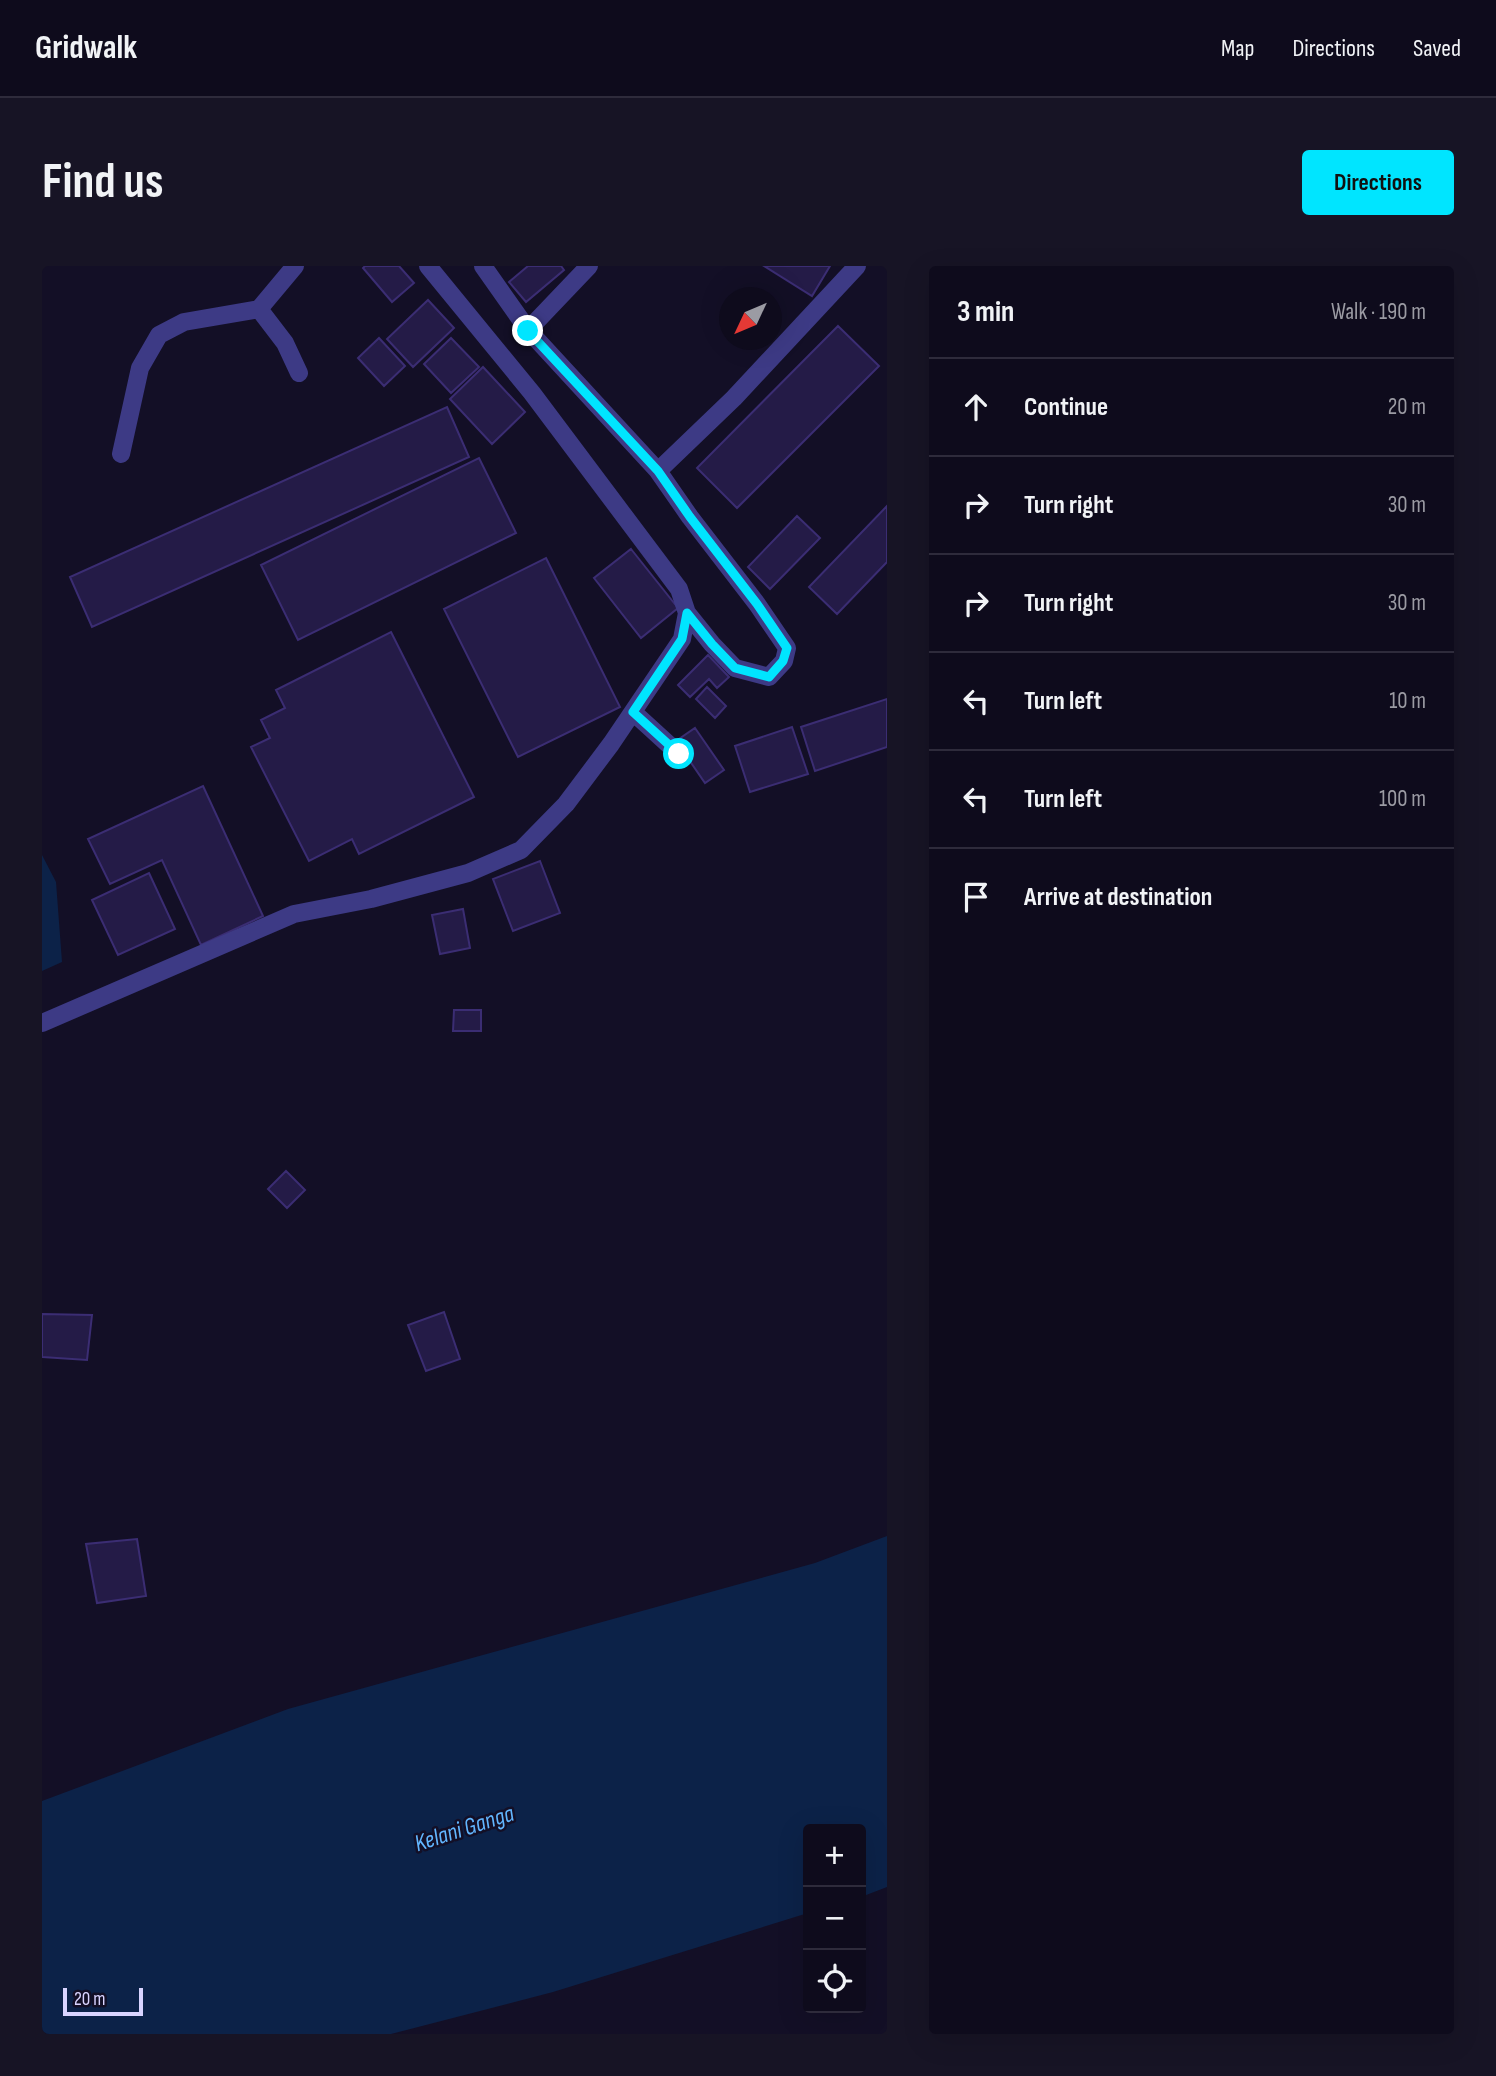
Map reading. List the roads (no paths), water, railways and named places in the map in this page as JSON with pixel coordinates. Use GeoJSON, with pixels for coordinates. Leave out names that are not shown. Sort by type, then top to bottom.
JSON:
{"type":"FeatureCollection","features":[{"type":"Feature","properties":{"kind":"street"},"geometry":{"type":"LineString","coordinates":[[121,454],[140,368],[159,335],[184,322],[259,309],[295,266]]}},
{"type":"Feature","properties":{"kind":"street"},"geometry":{"type":"LineString","coordinates":[[428,266],[532,393],[680,589],[687,613],[712,644],[735,668],[769,677],[783,661],[787,648],[757,604],[658,471],[528,331],[483,266]]}},
{"type":"Feature","properties":{"kind":"street"},"geometry":{"type":"LineString","coordinates":[[528,331],[589,266]]}},
{"type":"Feature","properties":{"kind":"street"},"geometry":{"type":"LineString","coordinates":[[658,471],[734,398],[857,266]]}},
{"type":"Feature","properties":{"kind":"street"},"geometry":{"type":"LineString","coordinates":[[259,309],[285,343],[299,373]]}},
{"type":"Feature","properties":{"kind":"street"},"geometry":{"type":"LineString","coordinates":[[42,1023],[294,914],[371,899],[468,873],[521,850],[566,804],[633,712],[682,639],[687,613]]}},
{"type":"Feature","properties":{"kind":"street"},"geometry":{"type":"LineString","coordinates":[[633,712],[679,754]]}},
{"type":"Feature","properties":{"kind":"water"},"geometry":{"type":"Polygon","coordinates":[[[42,855],[56,882],[62,962],[42,971],[42,855]]]}},
{"type":"Feature","properties":{"kind":"water","name":"Kelani Ganga"},"geometry":{"type":"Polygon","coordinates":[[[887,1536],[887,1887],[866,1895],[866,1824],[803,1824],[803,1915],[553,1992],[391,2034],[42,2034],[42,1801],[288,1709],[815,1563],[887,1536]]]}}]}
